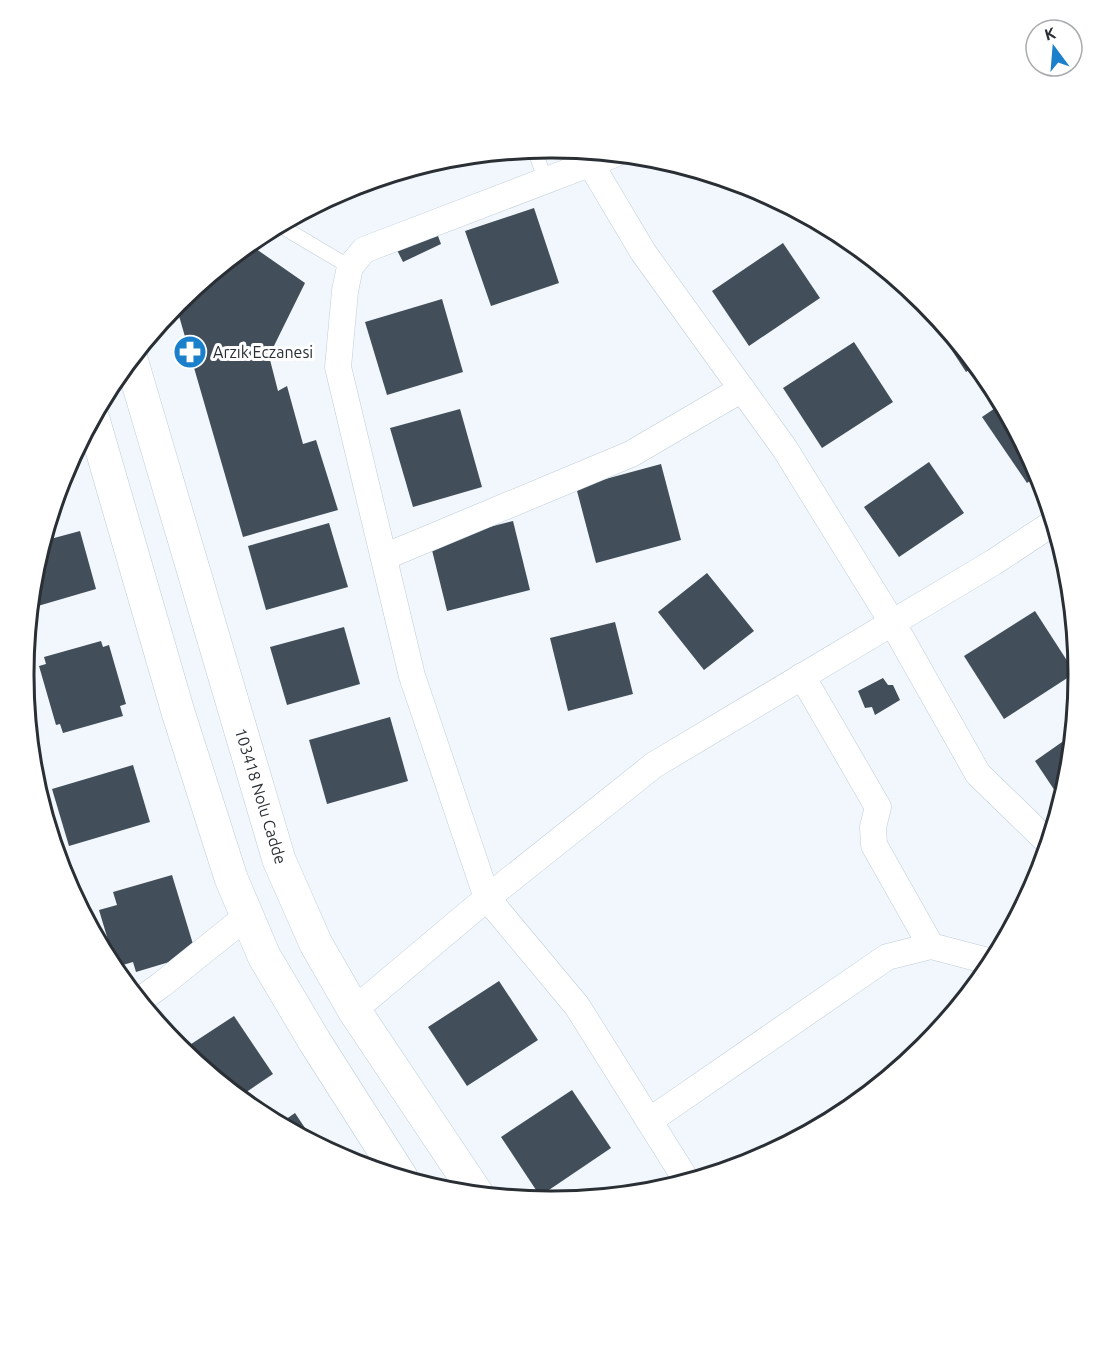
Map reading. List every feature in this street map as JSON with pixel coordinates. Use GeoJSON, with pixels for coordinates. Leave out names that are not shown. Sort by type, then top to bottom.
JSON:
{"type":"FeatureCollection","features":[{"type":"Feature","properties":{"kind":"main road","name":"103418 Nolu Cadde"},"geometry":{"type":"LineString","coordinates":[[134,370],[279,860],[316,944],[354,1010],[471,1185]]}},
{"type":"Feature","properties":{"kind":"main road"},"geometry":{"type":"LineString","coordinates":[[96,430],[178,712],[231,878],[264,956],[315,1042],[394,1167]]}},
{"type":"Feature","properties":{"kind":"street"},"geometry":{"type":"LineString","coordinates":[[583,159],[546,180],[364,250],[350,267],[345,291],[338,367],[412,676],[487,898],[577,1006],[682,1174]]}},
{"type":"Feature","properties":{"kind":"street"},"geometry":{"type":"LineString","coordinates":[[587,159],[643,252],[785,449],[892,622],[978,774],[1042,836]]}},
{"type":"Feature","properties":{"kind":"street"},"geometry":{"type":"LineString","coordinates":[[384,557],[631,454],[742,389]]}},
{"type":"Feature","properties":{"kind":"street"},"geometry":{"type":"LineString","coordinates":[[354,1010],[487,898],[654,765],[994,562],[1046,528]]}},
{"type":"Feature","properties":{"kind":"street"},"geometry":{"type":"LineString","coordinates":[[802,676],[878,807],[873,827],[874,845],[931,945]]}},
{"type":"Feature","properties":{"kind":"street"},"geometry":{"type":"LineString","coordinates":[[146,995],[247,916]]}},
{"type":"Feature","properties":{"kind":"street"},"geometry":{"type":"LineString","coordinates":[[649,1121],[887,957],[931,945],[981,959]]}},
{"type":"Feature","properties":{"kind":"lane"},"geometry":{"type":"LineString","coordinates":[[538,158],[546,180]]}},
{"type":"Feature","properties":{"kind":"lane"},"geometry":{"type":"LineString","coordinates":[[288,230],[350,267]]}},
{"type":"Feature","properties":{"kind":"building"},"geometry":{"type":"Polygon","coordinates":[[[534,208],[559,283],[491,306],[465,231],[534,208]]]}},
{"type":"Feature","properties":{"kind":"building"},"geometry":{"type":"Polygon","coordinates":[[[435,228],[441,244],[403,262],[395,246],[435,228]]]}},
{"type":"Feature","properties":{"kind":"building"},"geometry":{"type":"Polygon","coordinates":[[[783,243],[820,298],[749,346],[712,291],[783,243]]]}},
{"type":"Feature","properties":{"kind":"building"},"geometry":{"type":"Polygon","coordinates":[[[257,250],[305,283],[269,356],[278,391],[287,386],[303,444],[316,440],[338,510],[243,537],[179,316],[210,286],[257,250]]]}},
{"type":"Feature","properties":{"kind":"building"},"geometry":{"type":"Polygon","coordinates":[[[442,299],[463,372],[387,395],[365,322],[442,299]]]}},
{"type":"Feature","properties":{"kind":"building"},"geometry":{"type":"Polygon","coordinates":[[[854,342],[893,402],[822,448],[783,388],[854,342]]]}},
{"type":"Feature","properties":{"kind":"building"},"geometry":{"type":"Polygon","coordinates":[[[949,345],[968,371],[966,372],[949,345]]]}},
{"type":"Feature","properties":{"kind":"building"},"geometry":{"type":"Polygon","coordinates":[[[460,409],[482,487],[413,507],[390,428],[460,409]]]}},
{"type":"Feature","properties":{"kind":"building"},"geometry":{"type":"Polygon","coordinates":[[[994,409],[1030,481],[1027,483],[982,417],[994,409]]]}},
{"type":"Feature","properties":{"kind":"building"},"geometry":{"type":"Polygon","coordinates":[[[929,462],[964,513],[899,557],[864,507],[929,462]]]}},
{"type":"Feature","properties":{"kind":"building"},"geometry":{"type":"Polygon","coordinates":[[[661,464],[681,540],[596,563],[576,487],[661,464]]]}},
{"type":"Feature","properties":{"kind":"building"},"geometry":{"type":"Polygon","coordinates":[[[513,521],[530,590],[447,611],[430,542],[513,521]]]}},
{"type":"Feature","properties":{"kind":"building"},"geometry":{"type":"Polygon","coordinates":[[[329,523],[348,587],[266,610],[248,546],[329,523]]]}},
{"type":"Feature","properties":{"kind":"building"},"geometry":{"type":"Polygon","coordinates":[[[80,531],[96,589],[39,606],[44,574],[53,538],[80,531]]]}},
{"type":"Feature","properties":{"kind":"building"},"geometry":{"type":"Polygon","coordinates":[[[707,573],[754,631],[704,670],[658,612],[707,573]]]}},
{"type":"Feature","properties":{"kind":"building"},"geometry":{"type":"Polygon","coordinates":[[[1035,611],[1067,661],[1068,678],[1004,719],[964,656],[1035,611]]]}},
{"type":"Feature","properties":{"kind":"building"},"geometry":{"type":"Polygon","coordinates":[[[615,622],[633,694],[568,711],[550,638],[615,622]]]}},
{"type":"Feature","properties":{"kind":"building"},"geometry":{"type":"Polygon","coordinates":[[[344,627],[360,684],[287,705],[270,647],[344,627]]]}},
{"type":"Feature","properties":{"kind":"building"},"geometry":{"type":"Polygon","coordinates":[[[101,641],[103,647],[109,645],[126,704],[120,706],[123,716],[63,733],[60,724],[56,725],[39,666],[46,664],[44,657],[101,641]]]}},
{"type":"Feature","properties":{"kind":"building"},"geometry":{"type":"Polygon","coordinates":[[[883,678],[888,685],[893,685],[900,700],[875,715],[872,707],[865,708],[858,691],[883,678]]]}},
{"type":"Feature","properties":{"kind":"building"},"geometry":{"type":"Polygon","coordinates":[[[390,717],[408,781],[327,804],[309,740],[390,717]]]}},
{"type":"Feature","properties":{"kind":"building"},"geometry":{"type":"Polygon","coordinates":[[[1063,741],[1054,790],[1035,761],[1063,741]]]}},
{"type":"Feature","properties":{"kind":"building"},"geometry":{"type":"Polygon","coordinates":[[[133,765],[150,822],[69,846],[52,789],[133,765]]]}},
{"type":"Feature","properties":{"kind":"building"},"geometry":{"type":"Polygon","coordinates":[[[172,875],[196,954],[136,972],[133,962],[124,965],[107,938],[99,910],[117,905],[113,892],[172,875]]]}},
{"type":"Feature","properties":{"kind":"building"},"geometry":{"type":"Polygon","coordinates":[[[499,981],[538,1040],[467,1086],[428,1027],[499,981]]]}},
{"type":"Feature","properties":{"kind":"building"},"geometry":{"type":"Polygon","coordinates":[[[234,1016],[273,1074],[247,1092],[210,1063],[191,1044],[234,1016]]]}},
{"type":"Feature","properties":{"kind":"building"},"geometry":{"type":"Polygon","coordinates":[[[572,1090],[611,1148],[548,1191],[536,1191],[501,1137],[572,1090]]]}},
{"type":"Feature","properties":{"kind":"building"},"geometry":{"type":"Polygon","coordinates":[[[295,1113],[305,1129],[293,1122],[287,1118],[295,1113]]]}},
{"type":"Feature","properties":{"kind":"place","name":"Arzık Eczanesi"},"geometry":{"type":"Point","coordinates":[190,352]}}]}
